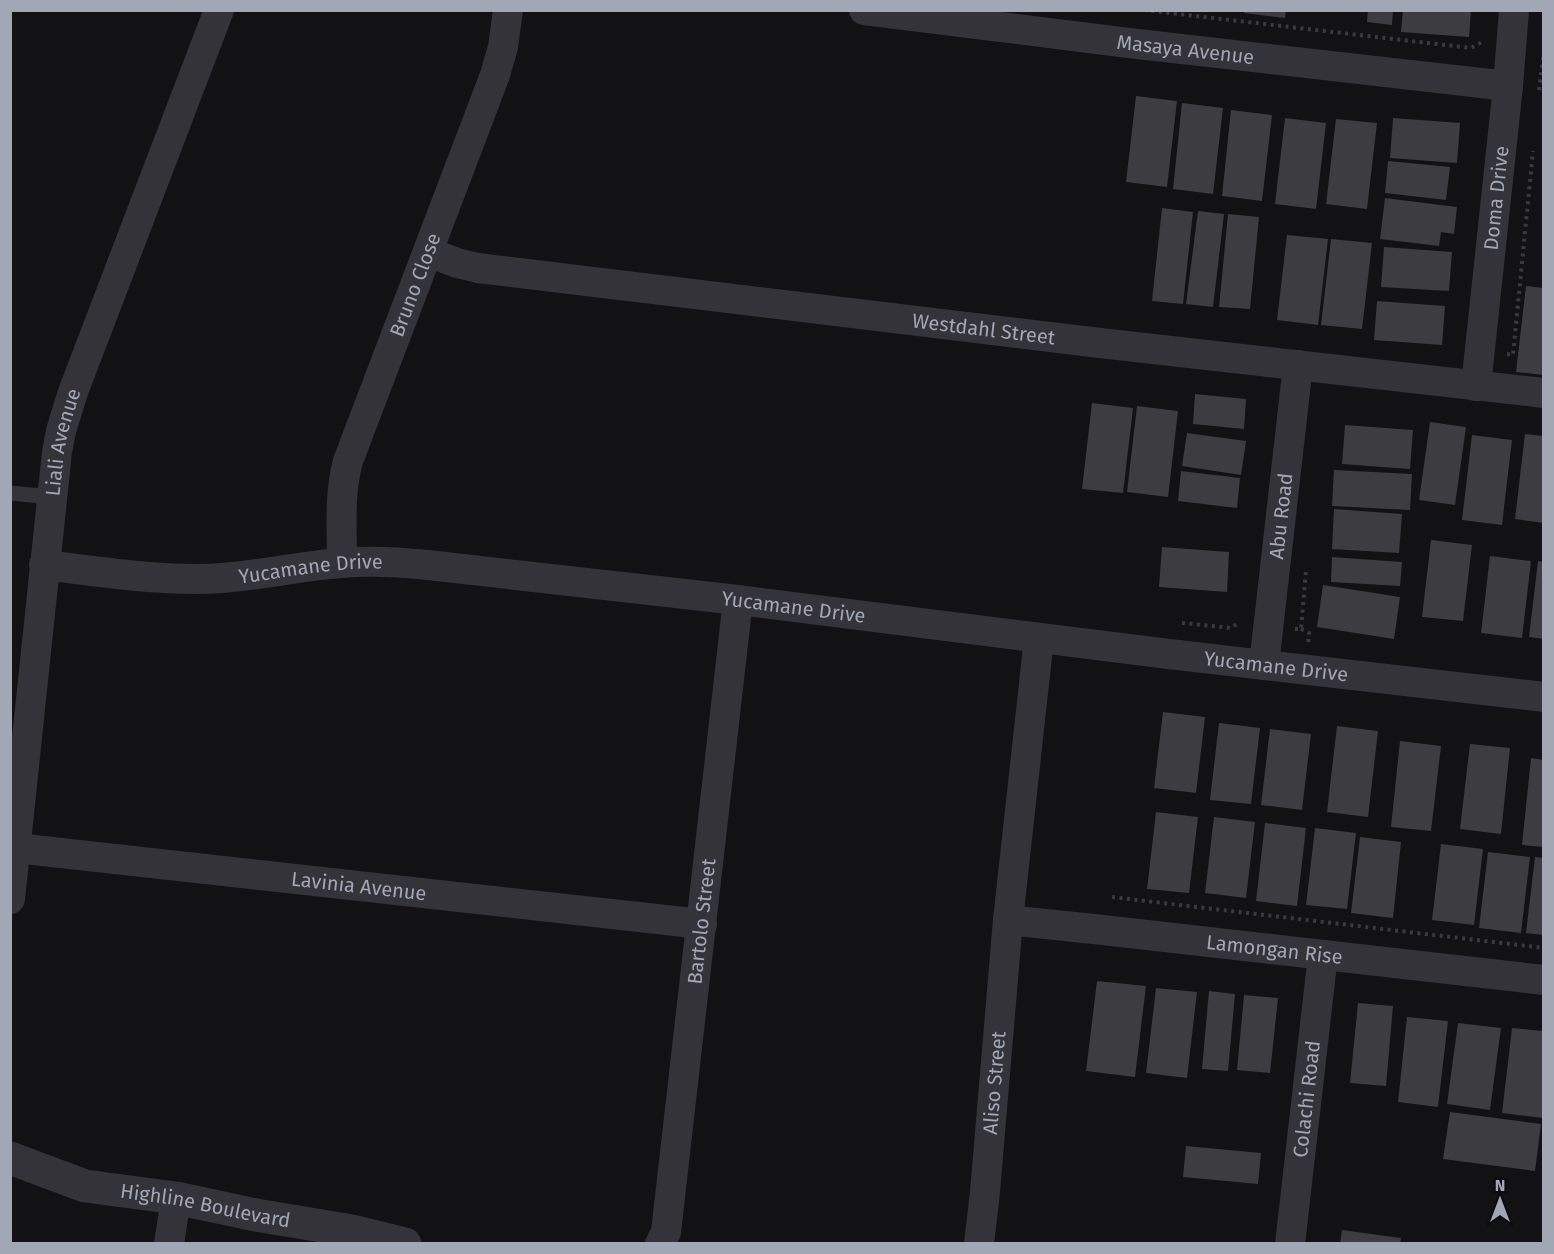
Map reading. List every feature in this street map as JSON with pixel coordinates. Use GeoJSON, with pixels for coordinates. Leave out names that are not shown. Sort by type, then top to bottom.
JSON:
{"type":"FeatureCollection","features":[{"type":"Feature","properties":{"kind":"street","name":"Liali Avenue"},"geometry":{"type":"LineString","coordinates":[[10,898],[44,565],[61,431],[68,407],[219,10]]}},
{"type":"Feature","properties":{"kind":"street","name":"Bruno Close"},"geometry":{"type":"LineString","coordinates":[[342,562],[342,499],[348,461],[498,67],[508,10]]}},
{"type":"Feature","properties":{"kind":"street","name":"Masaya Avenue"},"geometry":{"type":"LineString","coordinates":[[864,10],[1509,86]]}},
{"type":"Feature","properties":{"kind":"street","name":"Doma Drive"},"geometry":{"type":"LineString","coordinates":[[1476,386],[1509,86],[1514,10]]}},
{"type":"Feature","properties":{"kind":"street","name":"Westdahl Street"},"geometry":{"type":"LineString","coordinates":[[428,252],[478,268],[1544,393]]}},
{"type":"Feature","properties":{"kind":"street","name":"Abu Road"},"geometry":{"type":"LineString","coordinates":[[1264,665],[1298,365]]}},
{"type":"Feature","properties":{"kind":"street","name":"Yucamane Drive"},"geometry":{"type":"LineString","coordinates":[[44,565],[147,577],[194,579],[243,576],[342,562],[402,562],[1544,697]]}},
{"type":"Feature","properties":{"kind":"street","name":"Bartolo Street"},"geometry":{"type":"LineString","coordinates":[[660,1244],[666,1232],[738,600]]}},
{"type":"Feature","properties":{"kind":"street"},"geometry":{"type":"LineString","coordinates":[[1008,920],[1039,638]]}},
{"type":"Feature","properties":{"kind":"street","name":"Lavinia Avenue"},"geometry":{"type":"LineString","coordinates":[[16,848],[702,924]]}},
{"type":"Feature","properties":{"kind":"street","name":"Lamongan Rise"},"geometry":{"type":"LineString","coordinates":[[1008,920],[1544,980]]}},
{"type":"Feature","properties":{"kind":"street","name":"Aliso Street"},"geometry":{"type":"LineString","coordinates":[[979,1244],[1008,920]]}},
{"type":"Feature","properties":{"kind":"street","name":"Colachi Road"},"geometry":{"type":"LineString","coordinates":[[1290,1244],[1323,955]]}},
{"type":"Feature","properties":{"kind":"street","name":"Highline Boulevard"},"geometry":{"type":"LineString","coordinates":[[10,1158],[85,1186],[176,1198],[256,1215],[352,1231],[405,1244]]}},
{"type":"Feature","properties":{"kind":"street"},"geometry":{"type":"LineString","coordinates":[[169,1244],[176,1198]]}},
{"type":"Feature","properties":{"kind":"lane"},"geometry":{"type":"LineString","coordinates":[[10,493],[52,497]]}},
{"type":"Feature","properties":{"kind":"path"},"geometry":{"type":"LineString","coordinates":[[1144,10],[1471,48],[1484,41]]}},
{"type":"Feature","properties":{"kind":"path"},"geometry":{"type":"LineString","coordinates":[[1538,96],[1544,52]]}},
{"type":"Feature","properties":{"kind":"path"},"geometry":{"type":"LineString","coordinates":[[1524,239],[1533,150]]}},
{"type":"Feature","properties":{"kind":"path"},"geometry":{"type":"LineString","coordinates":[[1182,623],[1231,628],[1243,620]]}},
{"type":"Feature","properties":{"kind":"path"},"geometry":{"type":"LineString","coordinates":[[1112,897],[1544,948]]}},
{"type":"Feature","properties":{"kind":"building"},"geometry":{"type":"Polygon","coordinates":[[[1244,10],[1286,10],[1285,18],[1244,13],[1244,10]]]}},
{"type":"Feature","properties":{"kind":"building"},"geometry":{"type":"Polygon","coordinates":[[[1368,10],[1393,10],[1392,25],[1367,22],[1368,10]]]}},
{"type":"Feature","properties":{"kind":"building"},"geometry":{"type":"Polygon","coordinates":[[[1403,10],[1471,10],[1469,37],[1401,32],[1403,10]]]}},
{"type":"Feature","properties":{"kind":"building"},"geometry":{"type":"Polygon","coordinates":[[[1136,96],[1177,101],[1167,187],[1126,182],[1136,96]]]}},
{"type":"Feature","properties":{"kind":"building"},"geometry":{"type":"Polygon","coordinates":[[[1182,103],[1223,108],[1213,194],[1173,189],[1182,103]]]}},
{"type":"Feature","properties":{"kind":"building"},"geometry":{"type":"Polygon","coordinates":[[[1231,110],[1272,115],[1262,201],[1222,196],[1231,110]]]}},
{"type":"Feature","properties":{"kind":"building"},"geometry":{"type":"Polygon","coordinates":[[[1285,118],[1326,123],[1316,209],[1275,204],[1285,118]]]}},
{"type":"Feature","properties":{"kind":"building"},"geometry":{"type":"Polygon","coordinates":[[[1393,118],[1460,123],[1457,163],[1390,158],[1393,118]]]}},
{"type":"Feature","properties":{"kind":"building"},"geometry":{"type":"Polygon","coordinates":[[[1336,119],[1377,123],[1367,209],[1326,204],[1336,119]]]}},
{"type":"Feature","properties":{"kind":"building"},"geometry":{"type":"Polygon","coordinates":[[[1388,161],[1450,167],[1446,200],[1385,193],[1388,161]]]}},
{"type":"Feature","properties":{"kind":"building"},"geometry":{"type":"Polygon","coordinates":[[[1385,198],[1457,207],[1454,234],[1441,232],[1439,246],[1380,239],[1385,198]]]}},
{"type":"Feature","properties":{"kind":"building"},"geometry":{"type":"Polygon","coordinates":[[[1162,208],[1193,212],[1183,304],[1152,301],[1162,208]]]}},
{"type":"Feature","properties":{"kind":"building"},"geometry":{"type":"Polygon","coordinates":[[[1198,211],[1224,214],[1213,307],[1186,304],[1198,211]]]}},
{"type":"Feature","properties":{"kind":"building"},"geometry":{"type":"Polygon","coordinates":[[[1228,214],[1259,217],[1250,309],[1219,307],[1228,214]]]}},
{"type":"Feature","properties":{"kind":"building"},"geometry":{"type":"Polygon","coordinates":[[[1287,235],[1328,239],[1318,325],[1277,320],[1287,235]]]}},
{"type":"Feature","properties":{"kind":"building"},"geometry":{"type":"Polygon","coordinates":[[[1331,239],[1372,243],[1362,329],[1321,325],[1331,239]]]}},
{"type":"Feature","properties":{"kind":"building"},"geometry":{"type":"Polygon","coordinates":[[[1384,247],[1452,252],[1449,291],[1381,287],[1384,247]]]}},
{"type":"Feature","properties":{"kind":"building"},"geometry":{"type":"Polygon","coordinates":[[[1526,286],[1544,288],[1544,375],[1516,372],[1526,286]]]}},
{"type":"Feature","properties":{"kind":"building"},"geometry":{"type":"Polygon","coordinates":[[[1377,301],[1445,306],[1442,345],[1374,340],[1377,301]]]}},
{"type":"Feature","properties":{"kind":"building"},"geometry":{"type":"Polygon","coordinates":[[[1195,394],[1246,399],[1244,429],[1193,424],[1195,394]]]}},
{"type":"Feature","properties":{"kind":"building"},"geometry":{"type":"Polygon","coordinates":[[[1092,403],[1133,408],[1123,493],[1082,489],[1092,403]]]}},
{"type":"Feature","properties":{"kind":"building"},"geometry":{"type":"Polygon","coordinates":[[[1137,406],[1178,411],[1168,497],[1127,492],[1137,406]]]}},
{"type":"Feature","properties":{"kind":"building"},"geometry":{"type":"Polygon","coordinates":[[[1430,422],[1466,427],[1455,505],[1419,500],[1430,422]]]}},
{"type":"Feature","properties":{"kind":"building"},"geometry":{"type":"Polygon","coordinates":[[[1345,425],[1413,430],[1410,469],[1342,464],[1345,425]]]}},
{"type":"Feature","properties":{"kind":"building"},"geometry":{"type":"Polygon","coordinates":[[[1187,433],[1246,441],[1241,475],[1182,466],[1187,433]]]}},
{"type":"Feature","properties":{"kind":"building"},"geometry":{"type":"Polygon","coordinates":[[[1525,434],[1544,436],[1544,523],[1515,519],[1525,434]]]}},
{"type":"Feature","properties":{"kind":"building"},"geometry":{"type":"Polygon","coordinates":[[[1472,435],[1512,440],[1502,525],[1462,520],[1472,435]]]}},
{"type":"Feature","properties":{"kind":"building"},"geometry":{"type":"Polygon","coordinates":[[[1334,470],[1412,474],[1410,510],[1332,506],[1334,470]]]}},
{"type":"Feature","properties":{"kind":"building"},"geometry":{"type":"Polygon","coordinates":[[[1181,471],[1240,478],[1237,508],[1178,501],[1181,471]]]}},
{"type":"Feature","properties":{"kind":"building"},"geometry":{"type":"Polygon","coordinates":[[[1334,509],[1402,514],[1399,553],[1332,549],[1334,509]]]}},
{"type":"Feature","properties":{"kind":"building"},"geometry":{"type":"Polygon","coordinates":[[[1431,540],[1472,545],[1463,621],[1422,617],[1431,540]]]}},
{"type":"Feature","properties":{"kind":"building"},"geometry":{"type":"Polygon","coordinates":[[[1162,547],[1229,552],[1227,592],[1159,587],[1162,547]]]}},
{"type":"Feature","properties":{"kind":"building"},"geometry":{"type":"Polygon","coordinates":[[[1490,556],[1531,561],[1522,638],[1481,633],[1490,556]]]}},
{"type":"Feature","properties":{"kind":"building"},"geometry":{"type":"Polygon","coordinates":[[[1332,557],[1402,562],[1400,586],[1331,582],[1332,557]]]}},
{"type":"Feature","properties":{"kind":"building"},"geometry":{"type":"Polygon","coordinates":[[[1538,561],[1544,562],[1544,639],[1529,637],[1538,561]]]}},
{"type":"Feature","properties":{"kind":"building"},"geometry":{"type":"Polygon","coordinates":[[[1323,585],[1400,597],[1394,639],[1317,627],[1323,585]]]}},
{"type":"Feature","properties":{"kind":"building"},"geometry":{"type":"Polygon","coordinates":[[[1163,712],[1205,717],[1196,793],[1154,788],[1163,712]]]}},
{"type":"Feature","properties":{"kind":"building"},"geometry":{"type":"Polygon","coordinates":[[[1219,723],[1260,728],[1251,804],[1210,800],[1219,723]]]}},
{"type":"Feature","properties":{"kind":"building"},"geometry":{"type":"Polygon","coordinates":[[[1337,726],[1378,731],[1368,817],[1327,812],[1337,726]]]}},
{"type":"Feature","properties":{"kind":"building"},"geometry":{"type":"Polygon","coordinates":[[[1270,729],[1311,734],[1302,810],[1261,805],[1270,729]]]}},
{"type":"Feature","properties":{"kind":"building"},"geometry":{"type":"Polygon","coordinates":[[[1400,741],[1441,746],[1431,831],[1391,827],[1400,741]]]}},
{"type":"Feature","properties":{"kind":"building"},"geometry":{"type":"Polygon","coordinates":[[[1470,744],[1510,748],[1501,834],[1460,829],[1470,744]]]}},
{"type":"Feature","properties":{"kind":"building"},"geometry":{"type":"Polygon","coordinates":[[[1531,758],[1544,760],[1544,847],[1522,845],[1531,758]]]}},
{"type":"Feature","properties":{"kind":"building"},"geometry":{"type":"Polygon","coordinates":[[[1156,812],[1198,817],[1189,893],[1147,889],[1156,812]]]}},
{"type":"Feature","properties":{"kind":"building"},"geometry":{"type":"Polygon","coordinates":[[[1214,817],[1255,822],[1246,898],[1205,893],[1214,817]]]}},
{"type":"Feature","properties":{"kind":"building"},"geometry":{"type":"Polygon","coordinates":[[[1265,823],[1306,828],[1297,906],[1256,901],[1265,823]]]}},
{"type":"Feature","properties":{"kind":"building"},"geometry":{"type":"Polygon","coordinates":[[[1315,828],[1356,833],[1347,909],[1306,905],[1315,828]]]}},
{"type":"Feature","properties":{"kind":"building"},"geometry":{"type":"Polygon","coordinates":[[[1360,837],[1401,842],[1393,918],[1351,913],[1360,837]]]}},
{"type":"Feature","properties":{"kind":"building"},"geometry":{"type":"Polygon","coordinates":[[[1441,844],[1483,849],[1474,925],[1432,920],[1441,844]]]}},
{"type":"Feature","properties":{"kind":"building"},"geometry":{"type":"Polygon","coordinates":[[[1488,852],[1530,857],[1521,933],[1479,928],[1488,852]]]}},
{"type":"Feature","properties":{"kind":"building"},"geometry":{"type":"Polygon","coordinates":[[[1535,857],[1544,858],[1544,935],[1526,933],[1535,857]]]}},
{"type":"Feature","properties":{"kind":"building"},"geometry":{"type":"Polygon","coordinates":[[[1097,981],[1146,986],[1135,1077],[1086,1071],[1097,981]]]}},
{"type":"Feature","properties":{"kind":"building"},"geometry":{"type":"Polygon","coordinates":[[[1156,988],[1197,992],[1187,1078],[1146,1073],[1156,988]]]}},
{"type":"Feature","properties":{"kind":"building"},"geometry":{"type":"Polygon","coordinates":[[[1209,991],[1235,994],[1228,1071],[1202,1069],[1209,991]]]}},
{"type":"Feature","properties":{"kind":"building"},"geometry":{"type":"Polygon","coordinates":[[[1244,995],[1278,998],[1270,1073],[1237,1070],[1244,995]]]}},
{"type":"Feature","properties":{"kind":"building"},"geometry":{"type":"Polygon","coordinates":[[[1358,1003],[1393,1006],[1386,1086],[1350,1083],[1358,1003]]]}},
{"type":"Feature","properties":{"kind":"building"},"geometry":{"type":"Polygon","coordinates":[[[1407,1017],[1448,1021],[1438,1107],[1398,1102],[1407,1017]]]}},
{"type":"Feature","properties":{"kind":"building"},"geometry":{"type":"Polygon","coordinates":[[[1458,1023],[1501,1028],[1490,1110],[1447,1104],[1458,1023]]]}},
{"type":"Feature","properties":{"kind":"building"},"geometry":{"type":"Polygon","coordinates":[[[1512,1028],[1544,1031],[1543,1118],[1502,1113],[1512,1028]]]}},
{"type":"Feature","properties":{"kind":"building"},"geometry":{"type":"Polygon","coordinates":[[[1450,1112],[1541,1124],[1535,1171],[1443,1159],[1450,1112]]]}},
{"type":"Feature","properties":{"kind":"building"},"geometry":{"type":"Polygon","coordinates":[[[1186,1146],[1261,1153],[1258,1184],[1183,1177],[1186,1146]]]}},
{"type":"Feature","properties":{"kind":"building"},"geometry":{"type":"Polygon","coordinates":[[[1342,1230],[1401,1238],[1400,1244],[1340,1244],[1342,1230]]]}}]}
